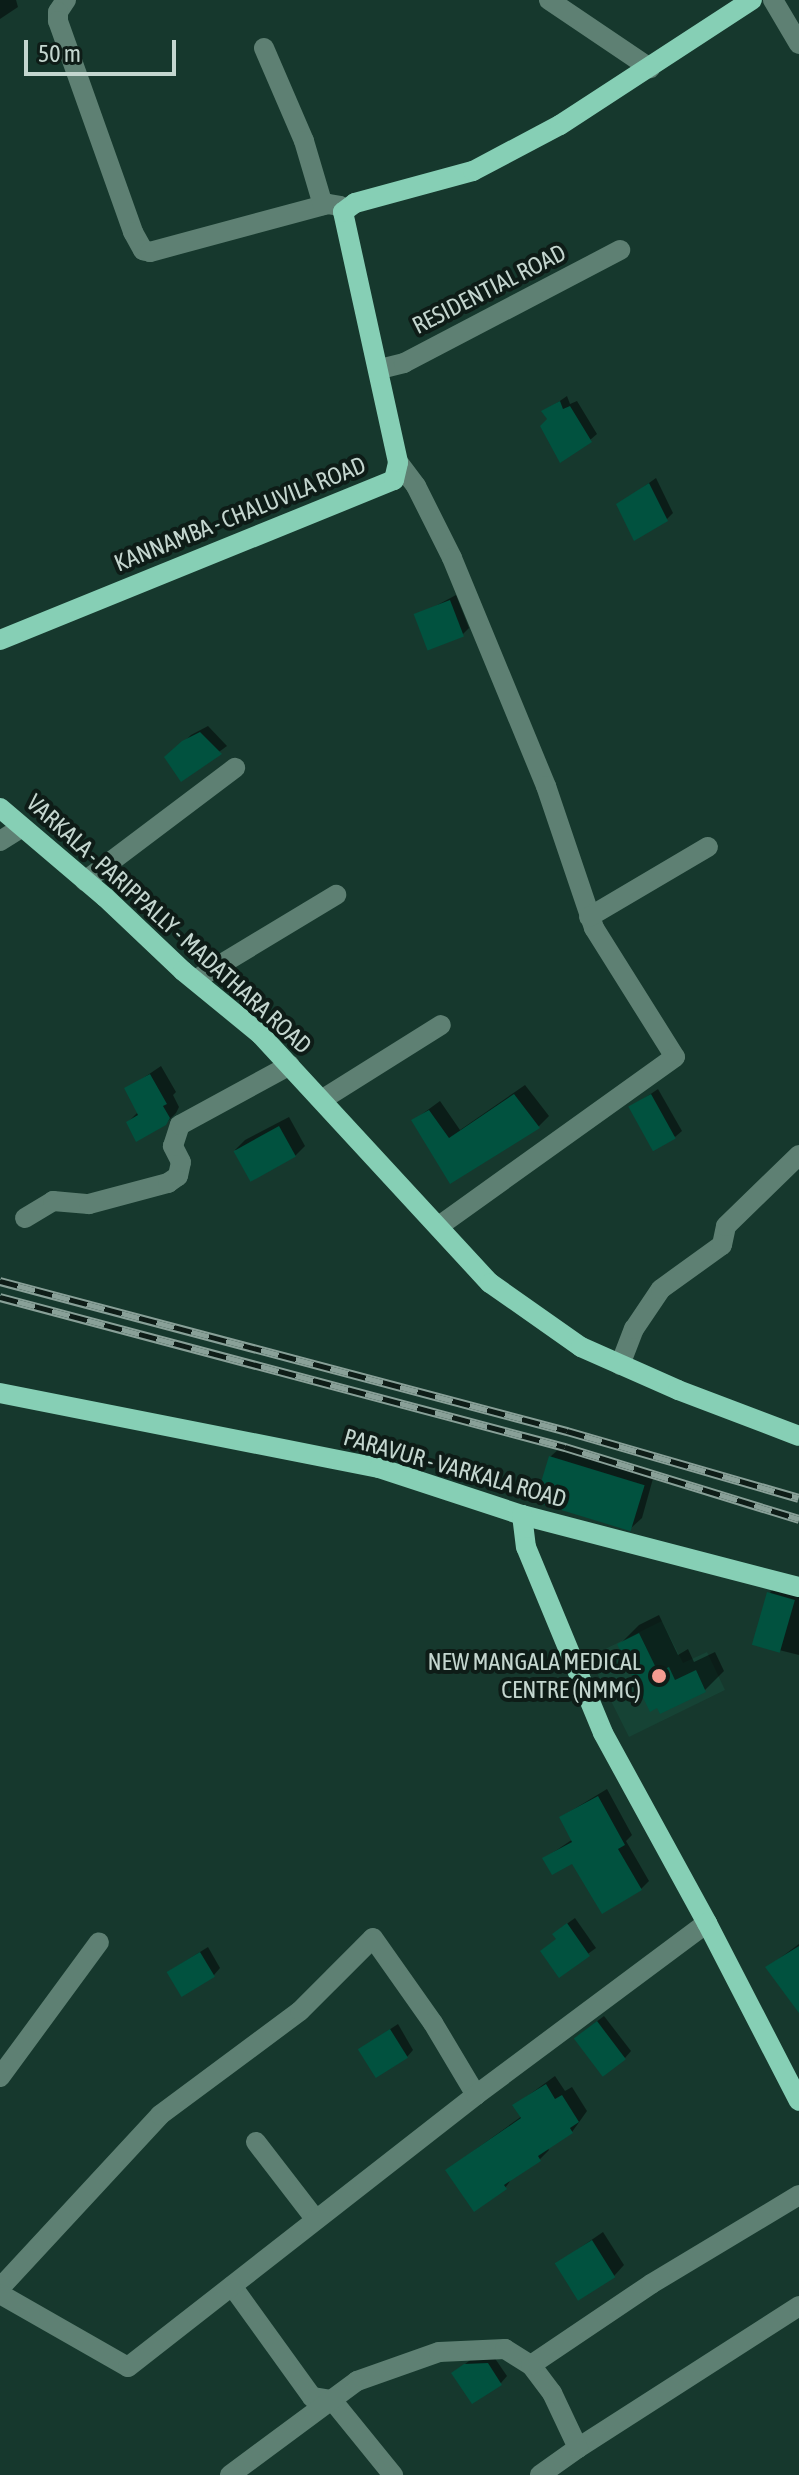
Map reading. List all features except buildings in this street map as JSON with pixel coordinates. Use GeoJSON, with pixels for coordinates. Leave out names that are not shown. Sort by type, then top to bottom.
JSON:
{"type":"FeatureCollection","features":[{"type":"Feature","properties":{"kind":"main road"},"geometry":{"type":"LineString","coordinates":[[343,212],[355,203],[473,171],[560,125],[752,0]]}},
{"type":"Feature","properties":{"kind":"main road","name":"KANNAMBA - CHALUVILA ROAD"},"geometry":{"type":"LineString","coordinates":[[0,640],[394,480],[398,462],[380,369],[343,212]]}},
{"type":"Feature","properties":{"kind":"main road","name":"VARKALA - PARIPPALLY - MADATHARA ROAD"},"geometry":{"type":"LineString","coordinates":[[0,808],[260,1034],[490,1283],[581,1347],[799,1436]]}},
{"type":"Feature","properties":{"kind":"main road","name":"PARAVUR - VARKALA ROAD"},"geometry":{"type":"LineString","coordinates":[[0,1393],[379,1468],[522,1515],[799,1587]]}},
{"type":"Feature","properties":{"kind":"main road"},"geometry":{"type":"LineString","coordinates":[[522,1515],[526,1547],[603,1733],[707,1923],[799,2101]]}},
{"type":"Feature","properties":{"kind":"street"},"geometry":{"type":"LineString","coordinates":[[66,0],[58,12],[58,21],[138,246],[143,250],[150,252],[323,205],[340,206],[343,212]]}},
{"type":"Feature","properties":{"kind":"street"},"geometry":{"type":"LineString","coordinates":[[549,0],[650,68]]}},
{"type":"Feature","properties":{"kind":"street"},"geometry":{"type":"LineString","coordinates":[[773,0],[799,44]]}},
{"type":"Feature","properties":{"kind":"street"},"geometry":{"type":"LineString","coordinates":[[264,48],[304,141],[323,205]]}},
{"type":"Feature","properties":{"kind":"street","name":"RESIDENTIAL ROAD"},"geometry":{"type":"LineString","coordinates":[[380,369],[404,363],[620,250]]}},
{"type":"Feature","properties":{"kind":"street"},"geometry":{"type":"LineString","coordinates":[[398,462],[416,486],[452,558],[546,786],[589,917],[675,1057],[439,1226]]}},
{"type":"Feature","properties":{"kind":"street"},"geometry":{"type":"LineString","coordinates":[[85,881],[235,768]]}},
{"type":"Feature","properties":{"kind":"street"},"geometry":{"type":"LineString","coordinates":[[0,841],[21,828]]}},
{"type":"Feature","properties":{"kind":"street"},"geometry":{"type":"LineString","coordinates":[[589,917],[708,847]]}},
{"type":"Feature","properties":{"kind":"street"},"geometry":{"type":"LineString","coordinates":[[195,980],[336,895]]}},
{"type":"Feature","properties":{"kind":"street"},"geometry":{"type":"LineString","coordinates":[[323,1099],[441,1025]]}},
{"type":"Feature","properties":{"kind":"street"},"geometry":{"type":"LineString","coordinates":[[25,1218],[53,1201],[89,1204],[168,1183],[178,1176],[181,1162],[173,1146],[180,1125],[290,1065]]}},
{"type":"Feature","properties":{"kind":"street"},"geometry":{"type":"LineString","coordinates":[[620,1365],[634,1329],[661,1289],[722,1245],[726,1226],[799,1155]]}},
{"type":"Feature","properties":{"kind":"street"},"geometry":{"type":"LineString","coordinates":[[0,2294],[128,2367],[476,2095],[707,1923]]}},
{"type":"Feature","properties":{"kind":"street"},"geometry":{"type":"LineString","coordinates":[[0,2288],[160,2115],[300,2011],[373,1938],[433,2023],[476,2095]]}},
{"type":"Feature","properties":{"kind":"street"},"geometry":{"type":"LineString","coordinates":[[0,2077],[99,1942]]}},
{"type":"Feature","properties":{"kind":"street"},"geometry":{"type":"LineString","coordinates":[[256,2142],[316,2220]]}},
{"type":"Feature","properties":{"kind":"street"},"geometry":{"type":"LineString","coordinates":[[531,2365],[651,2284],[799,2195]]}},
{"type":"Feature","properties":{"kind":"street"},"geometry":{"type":"LineString","coordinates":[[232,2286],[312,2397],[332,2400],[393,2475]]}},
{"type":"Feature","properties":{"kind":"street"},"geometry":{"type":"LineString","coordinates":[[540,2475],[799,2306]]}},
{"type":"Feature","properties":{"kind":"street"},"geometry":{"type":"LineString","coordinates":[[230,2475],[357,2381],[439,2352],[505,2349],[531,2365],[552,2393],[578,2448]]}},
{"type":"Feature","properties":{"kind":"shaded area","name":"NEW MANGALA MEDICAL CENTRE (NMMC)"},"geometry":{"type":"Polygon","coordinates":[[[662,1621],[683,1663],[707,1652],[725,1690],[629,1737],[589,1657],[662,1621]]]}},
{"type":"Feature","properties":{"kind":"railway"},"geometry":{"type":"LineString","coordinates":[[0,1281],[567,1431],[799,1498]]}},
{"type":"Feature","properties":{"kind":"railway"},"geometry":{"type":"LineString","coordinates":[[0,1297],[565,1447],[799,1519]]}},
{"type":"Feature","properties":{"kind":"place","name":"NEW MANGALA MEDICAL CENTRE (NMMC)"},"geometry":{"type":"Point","coordinates":[659,1676]}}]}
